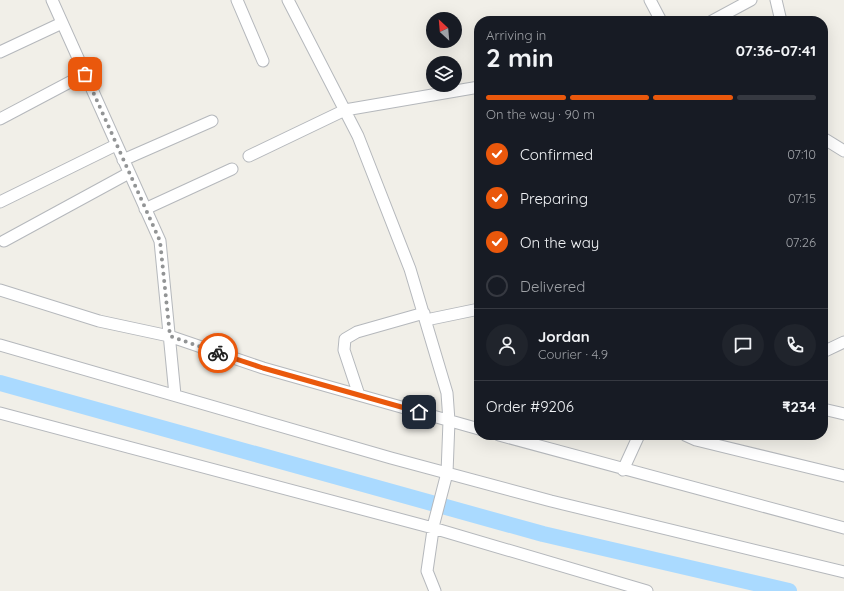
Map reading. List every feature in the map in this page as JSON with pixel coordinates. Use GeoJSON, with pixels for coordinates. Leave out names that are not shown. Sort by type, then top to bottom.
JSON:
{"type":"FeatureCollection","features":[{"type":"Feature","properties":{"kind":"street"},"geometry":{"type":"LineString","coordinates":[[52,0],[160,241],[175,395]]}},
{"type":"Feature","properties":{"kind":"street"},"geometry":{"type":"LineString","coordinates":[[237,0],[262,61]]}},
{"type":"Feature","properties":{"kind":"street"},"geometry":{"type":"LineString","coordinates":[[288,0],[358,136],[410,269],[447,392],[449,421],[446,475],[434,526],[427,572],[435,591]]}},
{"type":"Feature","properties":{"kind":"street"},"geometry":{"type":"LineString","coordinates":[[650,0],[658,16]]}},
{"type":"Feature","properties":{"kind":"street"},"geometry":{"type":"LineString","coordinates":[[721,16],[751,0]]}},
{"type":"Feature","properties":{"kind":"street"},"geometry":{"type":"LineString","coordinates":[[776,0],[781,16]]}},
{"type":"Feature","properties":{"kind":"street"},"geometry":{"type":"LineString","coordinates":[[0,52],[62,23]]}},
{"type":"Feature","properties":{"kind":"street"},"geometry":{"type":"LineString","coordinates":[[0,119],[85,74]]}},
{"type":"Feature","properties":{"kind":"street"},"geometry":{"type":"LineString","coordinates":[[249,156],[345,110],[474,87]]}},
{"type":"Feature","properties":{"kind":"street"},"geometry":{"type":"LineString","coordinates":[[123,160],[212,121]]}},
{"type":"Feature","properties":{"kind":"street"},"geometry":{"type":"LineString","coordinates":[[828,141],[844,151]]}},
{"type":"Feature","properties":{"kind":"street"},"geometry":{"type":"LineString","coordinates":[[0,202],[116,145]]}},
{"type":"Feature","properties":{"kind":"street"},"geometry":{"type":"LineString","coordinates":[[145,209],[232,169]]}},
{"type":"Feature","properties":{"kind":"street"},"geometry":{"type":"LineString","coordinates":[[4,241],[129,173]]}},
{"type":"Feature","properties":{"kind":"street"},"geometry":{"type":"LineString","coordinates":[[0,290],[99,321],[170,336],[263,368],[474,428]]}},
{"type":"Feature","properties":{"kind":"street"},"geometry":{"type":"LineString","coordinates":[[359,395],[344,350],[345,339],[356,332],[425,317],[474,311]]}},
{"type":"Feature","properties":{"kind":"street"},"geometry":{"type":"LineString","coordinates":[[828,350],[844,342]]}},
{"type":"Feature","properties":{"kind":"street"},"geometry":{"type":"LineString","coordinates":[[0,345],[446,475],[844,572]]}},
{"type":"Feature","properties":{"kind":"street"},"geometry":{"type":"LineString","coordinates":[[828,410],[844,414]]}},
{"type":"Feature","properties":{"kind":"street"},"geometry":{"type":"LineString","coordinates":[[0,413],[434,526],[647,591]]}},
{"type":"Feature","properties":{"kind":"street"},"geometry":{"type":"LineString","coordinates":[[517,440],[623,470],[844,528]]}},
{"type":"Feature","properties":{"kind":"street"},"geometry":{"type":"LineString","coordinates":[[623,470],[637,440]]}},
{"type":"Feature","properties":{"kind":"street"},"geometry":{"type":"LineString","coordinates":[[696,440],[844,476]]}},
{"type":"Feature","properties":{"kind":"waterway"},"geometry":{"type":"LineString","coordinates":[[0,383],[543,534],[789,591]]}},
{"type":"Feature","properties":{"kind":"way so far"},"geometry":{"type":"LineString","coordinates":[[85,74],[160,241],[170,336],[218,353]]}},
{"type":"Feature","properties":{"kind":"route"},"geometry":{"type":"LineString","coordinates":[[218,353],[263,368],[419,412]]}}]}
